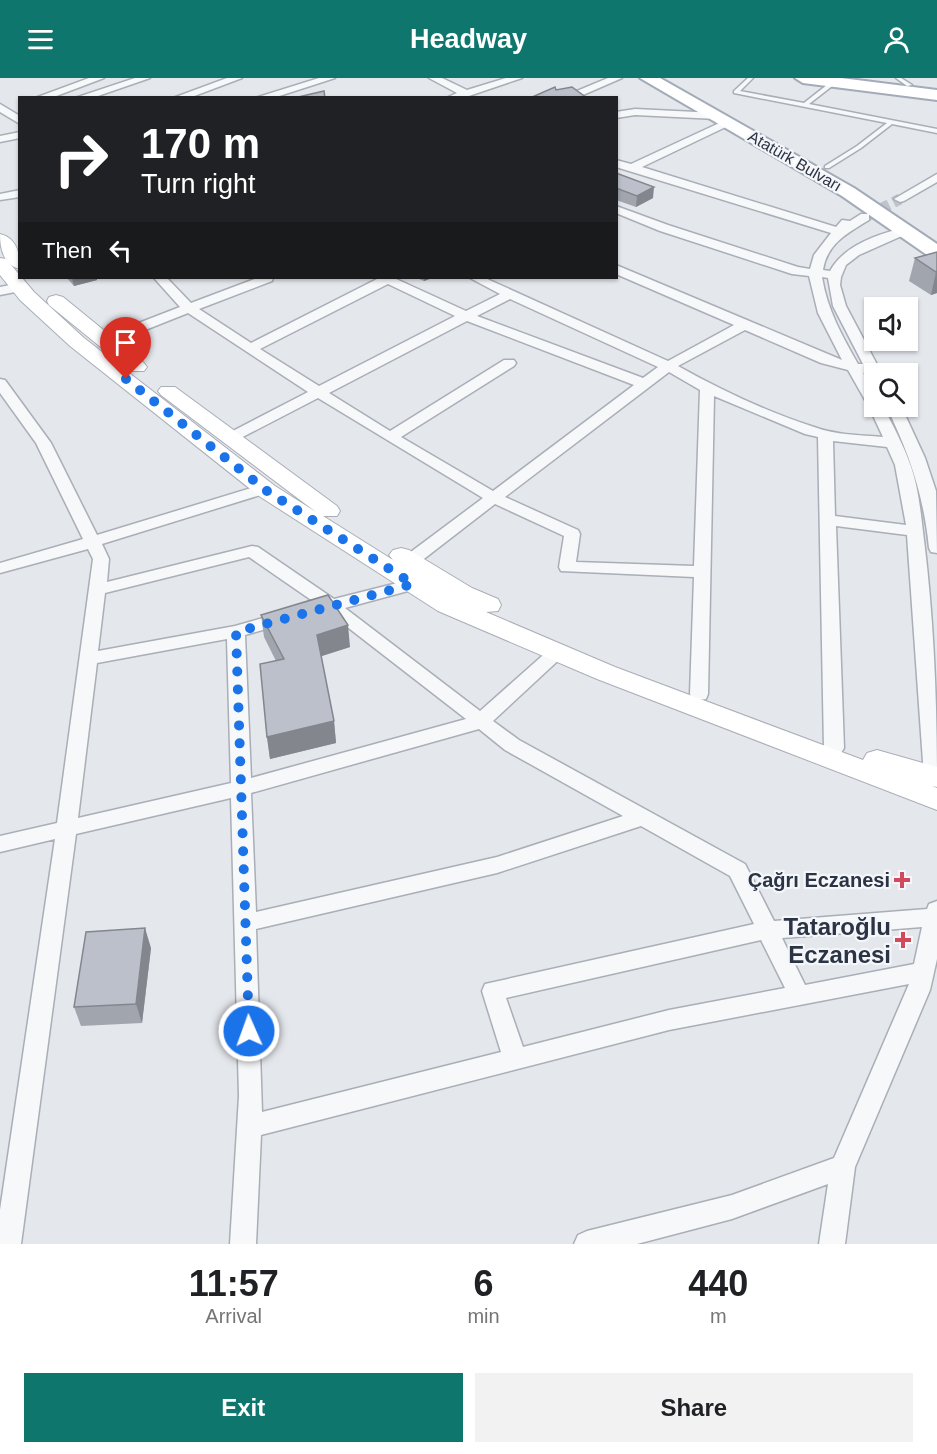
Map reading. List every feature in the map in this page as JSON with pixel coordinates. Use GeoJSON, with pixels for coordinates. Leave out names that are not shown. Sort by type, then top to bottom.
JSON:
{"type":"FeatureCollection","features":[{"type":"Feature","properties":{"kind":"main road","name":"Atatürk Bulvarı"},"geometry":{"type":"LineString","coordinates":[[648,78],[723,119],[864,209],[907,231],[937,253]]}},
{"type":"Feature","properties":{"kind":"main road","name":"Atatürk Bulvarı"},"geometry":{"type":"LineString","coordinates":[[676,78],[758,129],[827,167],[937,238]]}},
{"type":"Feature","properties":{"kind":"main road"},"geometry":{"type":"LineString","coordinates":[[803,78],[937,95]]}},
{"type":"Feature","properties":{"kind":"main road"},"geometry":{"type":"LineString","coordinates":[[857,78],[904,81],[937,88]]}},
{"type":"Feature","properties":{"kind":"main road"},"geometry":{"type":"LineString","coordinates":[[0,239],[18,280],[59,304],[230,438],[411,572],[447,605],[606,673],[936,784]]}},
{"type":"Feature","properties":{"kind":"main road"},"geometry":{"type":"LineString","coordinates":[[0,263],[77,342],[264,489],[411,572],[699,694],[834,748],[936,784]]}},
{"type":"Feature","properties":{"kind":"street"},"geometry":{"type":"LineString","coordinates":[[49,96],[99,78],[115,87]]}},
{"type":"Feature","properties":{"kind":"street"},"geometry":{"type":"LineString","coordinates":[[86,96],[146,78]]}},
{"type":"Feature","properties":{"kind":"street"},"geometry":{"type":"LineString","coordinates":[[184,96],[237,78]]}},
{"type":"Feature","properties":{"kind":"street"},"geometry":{"type":"LineString","coordinates":[[267,96],[330,78]]}},
{"type":"Feature","properties":{"kind":"street"},"geometry":{"type":"LineString","coordinates":[[434,78],[466,93]]}},
{"type":"Feature","properties":{"kind":"street"},"geometry":{"type":"LineString","coordinates":[[456,96],[517,78]]}},
{"type":"Feature","properties":{"kind":"street"},"geometry":{"type":"LineString","coordinates":[[570,96],[617,78]]}},
{"type":"Feature","properties":{"kind":"street"},"geometry":{"type":"LineString","coordinates":[[2,108],[18,104]]}},
{"type":"Feature","properties":{"kind":"street"},"geometry":{"type":"LineString","coordinates":[[2,108],[18,120]]}},
{"type":"Feature","properties":{"kind":"street"},"geometry":{"type":"LineString","coordinates":[[618,115],[635,112],[723,119]]}},
{"type":"Feature","properties":{"kind":"street"},"geometry":{"type":"LineString","coordinates":[[630,169],[723,119]]}},
{"type":"Feature","properties":{"kind":"street"},"geometry":{"type":"LineString","coordinates":[[0,139],[18,135]]}},
{"type":"Feature","properties":{"kind":"street"},"geometry":{"type":"LineString","coordinates":[[618,164],[840,232]]}},
{"type":"Feature","properties":{"kind":"street"},"geometry":{"type":"LineString","coordinates":[[900,199],[937,177]]}},
{"type":"Feature","properties":{"kind":"street"},"geometry":{"type":"LineString","coordinates":[[0,196],[18,194]]}},
{"type":"Feature","properties":{"kind":"street"},"geometry":{"type":"LineString","coordinates":[[864,209],[822,250],[814,274],[823,309],[864,385]]}},
{"type":"Feature","properties":{"kind":"street"},"geometry":{"type":"LineString","coordinates":[[618,210],[796,271],[835,276]]}},
{"type":"Feature","properties":{"kind":"street"},"geometry":{"type":"LineString","coordinates":[[870,363],[839,302],[834,286],[835,276],[839,266],[857,250],[907,231]]}},
{"type":"Feature","properties":{"kind":"street"},"geometry":{"type":"LineString","coordinates":[[618,270],[826,360],[864,370]]}},
{"type":"Feature","properties":{"kind":"street"},"geometry":{"type":"LineString","coordinates":[[161,279],[187,308],[390,437],[492,497],[572,534],[567,567],[703,572]]}},
{"type":"Feature","properties":{"kind":"street"},"geometry":{"type":"LineString","coordinates":[[105,340],[264,279]]}},
{"type":"Feature","properties":{"kind":"street"},"geometry":{"type":"LineString","coordinates":[[251,348],[385,279]]}},
{"type":"Feature","properties":{"kind":"street"},"geometry":{"type":"LineString","coordinates":[[389,279],[465,316],[645,384]]}},
{"type":"Feature","properties":{"kind":"street"},"geometry":{"type":"LineString","coordinates":[[478,279],[668,366],[707,388],[825,435],[894,442]]}},
{"type":"Feature","properties":{"kind":"street"},"geometry":{"type":"LineString","coordinates":[[230,438],[316,391],[509,294]]}},
{"type":"Feature","properties":{"kind":"street"},"geometry":{"type":"LineString","coordinates":[[88,659],[236,632],[330,605],[411,572],[492,497],[668,366],[745,324]]}},
{"type":"Feature","properties":{"kind":"street"},"geometry":{"type":"LineString","coordinates":[[390,437],[508,363]]}},
{"type":"Feature","properties":{"kind":"street"},"geometry":{"type":"LineString","coordinates":[[0,383],[43,443],[101,559],[8,1244]]}},
{"type":"Feature","properties":{"kind":"street"},"geometry":{"type":"LineString","coordinates":[[699,694],[707,388]]}},
{"type":"Feature","properties":{"kind":"street"},"geometry":{"type":"LineString","coordinates":[[881,417],[903,465],[915,531],[936,784]]}},
{"type":"Feature","properties":{"kind":"street"},"geometry":{"type":"LineString","coordinates":[[898,417],[919,459],[928,484],[937,548]]}},
{"type":"Feature","properties":{"kind":"street"},"geometry":{"type":"LineString","coordinates":[[825,435],[834,748]]}},
{"type":"Feature","properties":{"kind":"street"},"geometry":{"type":"LineString","coordinates":[[0,568],[264,489]]}},
{"type":"Feature","properties":{"kind":"street"},"geometry":{"type":"LineString","coordinates":[[828,520],[915,531]]}},
{"type":"Feature","properties":{"kind":"street"},"geometry":{"type":"LineString","coordinates":[[97,590],[252,550],[330,605],[513,745],[738,870],[799,995]]}},
{"type":"Feature","properties":{"kind":"street"},"geometry":{"type":"LineString","coordinates":[[236,632],[251,1096],[243,1244]]}},
{"type":"Feature","properties":{"kind":"street"},"geometry":{"type":"LineString","coordinates":[[0,844],[241,788],[480,722],[556,652]]}},
{"type":"Feature","properties":{"kind":"street"},"geometry":{"type":"LineString","coordinates":[[245,923],[496,865],[644,818]]}},
{"type":"Feature","properties":{"kind":"street"},"geometry":{"type":"LineString","coordinates":[[515,1059],[493,991],[767,930],[936,913],[919,990],[843,1167],[832,1244]]}},
{"type":"Feature","properties":{"kind":"street"},"geometry":{"type":"LineString","coordinates":[[249,1126],[669,1020],[923,972]]}},
{"type":"Feature","properties":{"kind":"street"},"geometry":{"type":"LineString","coordinates":[[587,1244],[732,1207],[843,1167]]}},
{"type":"Feature","properties":{"kind":"lane"},"geometry":{"type":"LineString","coordinates":[[751,78],[736,92],[937,131]]}},
{"type":"Feature","properties":{"kind":"lane"},"geometry":{"type":"LineString","coordinates":[[805,105],[834,82]]}},
{"type":"Feature","properties":{"kind":"lane"},"geometry":{"type":"LineString","coordinates":[[827,167],[860,147],[890,123]]}},
{"type":"Feature","properties":{"kind":"building"},"geometry":{"type":"Polygon","coordinates":[[[555,87],[556,90],[572,87],[584,96],[535,96],[555,87]]]}},
{"type":"Feature","properties":{"kind":"building"},"geometry":{"type":"Polygon","coordinates":[[[324,91],[325,96],[303,96],[324,91]]]}},
{"type":"Feature","properties":{"kind":"building"},"geometry":{"type":"Polygon","coordinates":[[[618,174],[654,187],[637,196],[618,189],[618,174]]]}},
{"type":"Feature","properties":{"kind":"building"},"geometry":{"type":"Polygon","coordinates":[[[937,252],[936,272],[915,258],[937,252]]]}},
{"type":"Feature","properties":{"kind":"building"},"geometry":{"type":"Polygon","coordinates":[[[328,595],[348,625],[317,635],[334,721],[267,737],[260,664],[284,659],[261,615],[328,595]]]}},
{"type":"Feature","properties":{"kind":"building"},"geometry":{"type":"Polygon","coordinates":[[[145,928],[136,1004],[74,1007],[86,932],[145,928]]]}},
{"type":"Feature","properties":{"kind":"tunnel"},"geometry":{"type":"LineString","coordinates":[[865,217],[900,199]]}},
{"type":"Feature","properties":{"kind":"place","name":"Çağrı Eczanesi"},"geometry":{"type":"Point","coordinates":[902,880]}},
{"type":"Feature","properties":{"kind":"place","name":"Tataroğlu Eczanesi"},"geometry":{"type":"Point","coordinates":[903,940]}},
{"type":"Feature","properties":{"kind":"route"},"geometry":{"type":"LineString","coordinates":[[126,379],[267,491],[413,584],[236,632],[249,1031]]}}]}
